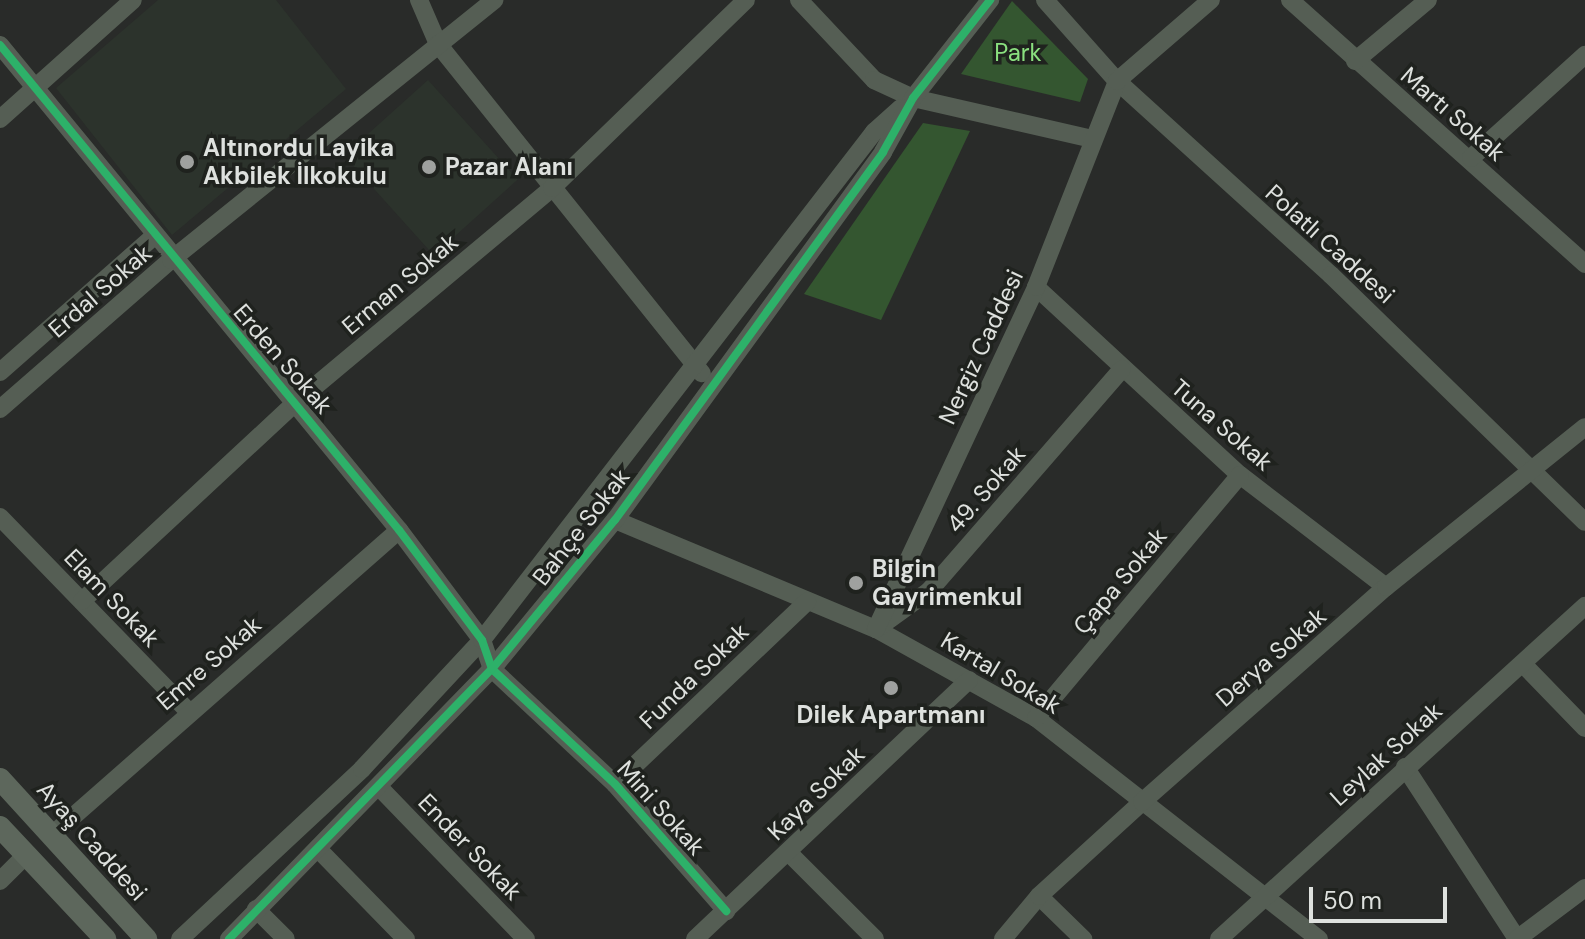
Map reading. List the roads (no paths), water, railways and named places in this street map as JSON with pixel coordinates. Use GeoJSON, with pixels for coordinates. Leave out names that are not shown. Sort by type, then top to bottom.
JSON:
{"type":"FeatureCollection","features":[{"type":"Feature","properties":{"kind":"main road","name":"Ayaş Caddesi"},"geometry":{"type":"LineString","coordinates":[[0,779],[146,939]]}},
{"type":"Feature","properties":{"kind":"main road"},"geometry":{"type":"LineString","coordinates":[[0,827],[105,939]]}},
{"type":"Feature","properties":{"kind":"street"},"geometry":{"type":"LineString","coordinates":[[0,119],[133,0]]}},
{"type":"Feature","properties":{"kind":"street"},"geometry":{"type":"LineString","coordinates":[[419,0],[438,44],[711,385]]}},
{"type":"Feature","properties":{"kind":"street","name":"Erdal Sokak"},"geometry":{"type":"LineString","coordinates":[[0,409],[171,260],[494,0]]}},
{"type":"Feature","properties":{"kind":"street","name":"Erman Sokak"},"geometry":{"type":"LineString","coordinates":[[82,601],[295,403],[552,188],[746,0]]}},
{"type":"Feature","properties":{"kind":"street"},"geometry":{"type":"LineString","coordinates":[[799,0],[874,80],[913,98],[1092,139]]}},
{"type":"Feature","properties":{"kind":"street"},"geometry":{"type":"LineString","coordinates":[[913,98],[990,0]]}},
{"type":"Feature","properties":{"kind":"street","name":"Polatlı Caddesi"},"geometry":{"type":"LineString","coordinates":[[1045,0],[1117,81],[1536,469],[1585,522]]}},
{"type":"Feature","properties":{"kind":"street"},"geometry":{"type":"LineString","coordinates":[[1117,81],[1211,0]]}},
{"type":"Feature","properties":{"kind":"street","name":"Martı Sokak"},"geometry":{"type":"LineString","coordinates":[[1290,0],[1355,61],[1582,256]]}},
{"type":"Feature","properties":{"kind":"street"},"geometry":{"type":"LineString","coordinates":[[1355,61],[1428,0]]}},
{"type":"Feature","properties":{"kind":"street","name":"Erden Sokak"},"geometry":{"type":"LineString","coordinates":[[0,45],[171,260],[295,403],[399,530],[482,640],[492,669]]}},
{"type":"Feature","properties":{"kind":"street"},"geometry":{"type":"LineString","coordinates":[[1471,158],[1585,55]]}},
{"type":"Feature","properties":{"kind":"street","name":"Nergiz Caddesi"},"geometry":{"type":"LineString","coordinates":[[876,629],[1036,287],[1117,81]]}},
{"type":"Feature","properties":{"kind":"street","name":"Bahçe Sokak"},"geometry":{"type":"LineString","coordinates":[[180,939],[362,769],[482,640],[874,132],[913,98]]}},
{"type":"Feature","properties":{"kind":"street","name":"Bahçe Sokak"},"geometry":{"type":"LineString","coordinates":[[229,939],[256,909],[320,851],[492,669],[615,520],[883,152],[913,98]]}},
{"type":"Feature","properties":{"kind":"street"},"geometry":{"type":"LineString","coordinates":[[0,372],[153,237]]}},
{"type":"Feature","properties":{"kind":"street","name":"Tuna Sokak"},"geometry":{"type":"LineString","coordinates":[[1036,287],[1240,475],[1386,587]]}},
{"type":"Feature","properties":{"kind":"street","name":"49. Sokak"},"geometry":{"type":"LineString","coordinates":[[876,629],[929,591],[1122,369]]}},
{"type":"Feature","properties":{"kind":"street","name":"Derya Sokak"},"geometry":{"type":"LineString","coordinates":[[1003,939],[1039,896],[1386,587],[1585,427]]}},
{"type":"Feature","properties":{"kind":"street","name":"Çapa Sokak"},"geometry":{"type":"LineString","coordinates":[[1036,718],[1240,475]]}},
{"type":"Feature","properties":{"kind":"street","name":"Elam Sokak"},"geometry":{"type":"LineString","coordinates":[[0,517],[189,712]]}},
{"type":"Feature","properties":{"kind":"street","name":"Kartal Sokak"},"geometry":{"type":"LineString","coordinates":[[615,520],[876,629],[1036,718],[1319,939]]}},
{"type":"Feature","properties":{"kind":"street","name":"Emre Sokak"},"geometry":{"type":"LineString","coordinates":[[52,835],[399,530]]}},
{"type":"Feature","properties":{"kind":"street","name":"Funda Sokak"},"geometry":{"type":"LineString","coordinates":[[615,784],[807,602]]}},
{"type":"Feature","properties":{"kind":"street","name":"Leylak Sokak"},"geometry":{"type":"LineString","coordinates":[[1219,939],[1585,606]]}},
{"type":"Feature","properties":{"kind":"street"},"geometry":{"type":"LineString","coordinates":[[1523,664],[1585,728]]}},
{"type":"Feature","properties":{"kind":"street","name":"Mini Sokak"},"geometry":{"type":"LineString","coordinates":[[492,669],[615,784],[726,911]]}},
{"type":"Feature","properties":{"kind":"street","name":"Kaya Sokak"},"geometry":{"type":"LineString","coordinates":[[695,939],[969,680]]}},
{"type":"Feature","properties":{"kind":"street"},"geometry":{"type":"LineString","coordinates":[[1405,767],[1517,939],[1585,888]]}},
{"type":"Feature","properties":{"kind":"street","name":"Ender Sokak"},"geometry":{"type":"LineString","coordinates":[[380,788],[526,939]]}},
{"type":"Feature","properties":{"kind":"street"},"geometry":{"type":"LineString","coordinates":[[320,851],[406,939]]}},
{"type":"Feature","properties":{"kind":"street"},"geometry":{"type":"LineString","coordinates":[[788,852],[875,939]]}},
{"type":"Feature","properties":{"kind":"street"},"geometry":{"type":"LineString","coordinates":[[0,881],[26,855]]}},
{"type":"Feature","properties":{"kind":"street"},"geometry":{"type":"LineString","coordinates":[[1039,896],[1083,939]]}},
{"type":"Feature","properties":{"kind":"street"},"geometry":{"type":"LineString","coordinates":[[256,909],[286,939]]}},
{"type":"Feature","properties":{"kind":"place","name":"Altınordu Layika Akbilek İlkokulu"},"geometry":{"type":"Point","coordinates":[187,162]}},
{"type":"Feature","properties":{"kind":"place","name":"Pazar Alanı"},"geometry":{"type":"Point","coordinates":[429,167]}},
{"type":"Feature","properties":{"kind":"place","name":"Bilgin Gayrimenkul"},"geometry":{"type":"Point","coordinates":[856,583]}},
{"type":"Feature","properties":{"kind":"place","name":"Dilek Apartmanı"},"geometry":{"type":"Point","coordinates":[891,688]}},
{"type":"Feature","properties":{"kind":"park label","name":"Park"},"geometry":{"type":"Point","coordinates":[1018,53]}}]}
